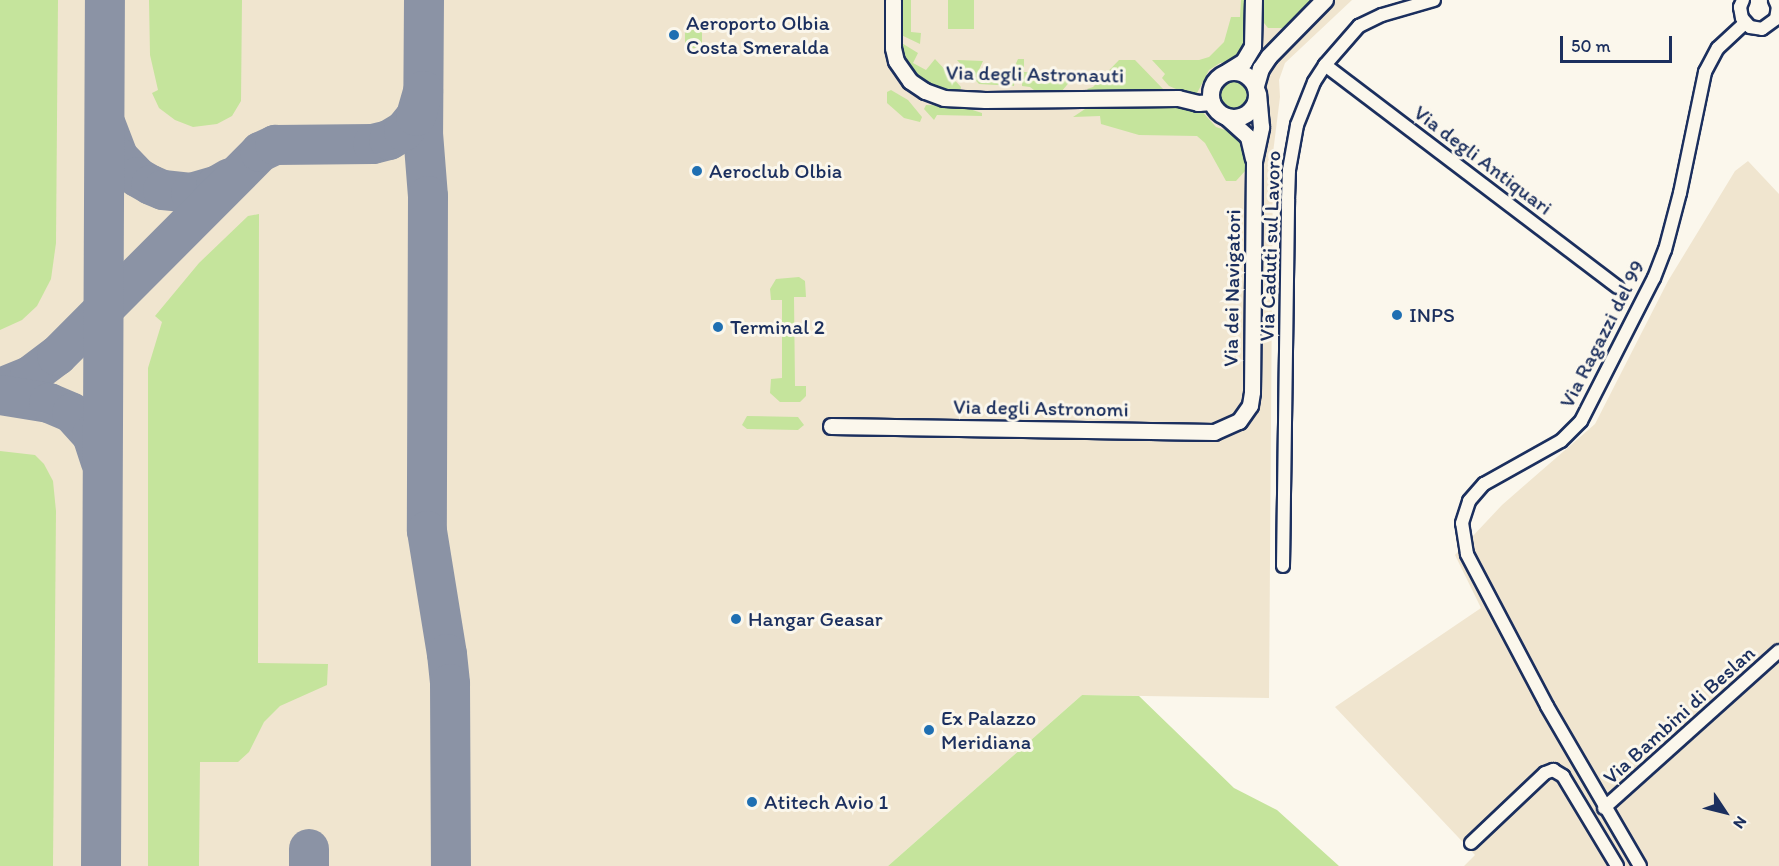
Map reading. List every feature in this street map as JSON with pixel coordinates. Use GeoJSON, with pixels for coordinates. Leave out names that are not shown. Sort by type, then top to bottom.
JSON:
{"type":"FeatureCollection","features":[{"type":"Feature","properties":{"kind":"main road"},"geometry":{"type":"LineString","coordinates":[[1254,0],[1253,47],[1244,62],[1216,80],[1212,87],[1212,102],[1225,116],[1237,118],[1249,113],[1257,101],[1261,69],[1269,57],[1325,0]]}},
{"type":"Feature","properties":{"kind":"main road"},"geometry":{"type":"LineString","coordinates":[[1228,72],[1248,75],[1257,90]]}},
{"type":"Feature","properties":{"kind":"street","name":"Via degli Astronauti"},"geometry":{"type":"LineString","coordinates":[[893,0],[893,48],[896,61],[910,81],[925,91],[944,98],[975,100],[1178,98],[1198,103],[1212,102]]}},
{"type":"Feature","properties":{"kind":"street","name":"Via Caduti sul Lavoro"},"geometry":{"type":"LineString","coordinates":[[1283,566],[1289,170],[1297,124],[1314,82],[1325,65],[1359,26],[1382,15],[1434,0]]}},
{"type":"Feature","properties":{"kind":"street"},"geometry":{"type":"LineString","coordinates":[[1743,0],[1740,13],[1745,23],[1762,29],[1773,24],[1778,13],[1775,0]]}},
{"type":"Feature","properties":{"kind":"street","name":"Via Ragazzi del 99"},"geometry":{"type":"LineString","coordinates":[[1640,866],[1604,808],[1467,554],[1462,523],[1469,501],[1484,484],[1562,441],[1581,421],[1654,278],[1665,250],[1680,193],[1706,72],[1718,48],[1745,23]]}},
{"type":"Feature","properties":{"kind":"street","name":"Via degli Antiquari"},"geometry":{"type":"LineString","coordinates":[[1325,65],[1617,286]]}},
{"type":"Feature","properties":{"kind":"street","name":"Via dei Navigatori"},"geometry":{"type":"LineString","coordinates":[[1245,414],[1252,392],[1254,161],[1261,127],[1257,90]]}},
{"type":"Feature","properties":{"kind":"street","name":"Via dei Navigatori"},"geometry":{"type":"LineString","coordinates":[[1225,116],[1248,137],[1254,161]]}},
{"type":"Feature","properties":{"kind":"street","name":"Via degli Astronomi"},"geometry":{"type":"LineString","coordinates":[[831,426],[1214,432],[1232,426],[1245,414]]}},
{"type":"Feature","properties":{"kind":"street","name":"Via Bambini di Beslan"},"geometry":{"type":"LineString","coordinates":[[1604,808],[1779,651]]}},
{"type":"Feature","properties":{"kind":"street"},"geometry":{"type":"LineString","coordinates":[[1471,843],[1545,773],[1557,770],[1563,776],[1617,866]]}},
{"type":"Feature","properties":{"kind":"shaded area"},"geometry":{"type":"Polygon","coordinates":[[[0,0],[1352,0],[1285,63],[1279,80],[1280,97],[1273,153],[1269,698],[1082,695],[888,866],[0,866],[0,0]]]}},
{"type":"Feature","properties":{"kind":"shaded area"},"geometry":{"type":"Polygon","coordinates":[[[1748,161],[1779,194],[1779,866],[1464,866],[1475,855],[1335,707],[1481,608],[1455,555],[1502,505],[1595,424],[1668,281],[1735,171],[1748,161]]]}},
{"type":"Feature","properties":{"kind":"green space"},"geometry":{"type":"Polygon","coordinates":[[[0,0],[58,0],[56,243],[51,279],[37,306],[22,320],[0,330],[0,0]]]}},
{"type":"Feature","properties":{"kind":"green space"},"geometry":{"type":"Polygon","coordinates":[[[149,0],[242,0],[241,101],[232,116],[217,124],[193,127],[175,120],[159,108],[152,93],[158,90],[150,55],[149,0]]]}},
{"type":"Feature","properties":{"kind":"green space"},"geometry":{"type":"Polygon","coordinates":[[[896,0],[911,0],[911,32],[921,33],[920,44],[897,33],[896,0]]]}},
{"type":"Feature","properties":{"kind":"green space"},"geometry":{"type":"Polygon","coordinates":[[[948,0],[974,0],[974,29],[948,29],[948,0]]]}},
{"type":"Feature","properties":{"kind":"green space"},"geometry":{"type":"Polygon","coordinates":[[[1241,0],[1249,0],[1249,37],[1239,59],[1220,63],[1209,70],[1195,97],[1169,86],[1162,78],[1165,74],[1152,60],[1199,60],[1209,57],[1224,42],[1231,17],[1240,17],[1241,0]]]}},
{"type":"Feature","properties":{"kind":"green space"},"geometry":{"type":"Polygon","coordinates":[[[1260,0],[1312,0],[1283,28],[1268,28],[1260,18],[1260,0]]]}},
{"type":"Feature","properties":{"kind":"green space"},"geometry":{"type":"Polygon","coordinates":[[[685,28],[702,28],[702,48],[685,48],[685,28]]]}},
{"type":"Feature","properties":{"kind":"green space"},"geometry":{"type":"Polygon","coordinates":[[[900,42],[918,53],[913,63],[926,70],[935,59],[961,87],[960,92],[930,86],[914,75],[901,60],[900,42]]]}},
{"type":"Feature","properties":{"kind":"green space"},"geometry":{"type":"Polygon","coordinates":[[[1018,59],[1024,59],[1024,72],[1078,72],[1061,92],[1038,90],[1038,93],[1030,87],[1022,86],[1022,76],[1015,76],[1014,86],[979,84],[957,60],[983,61],[978,72],[1012,72],[1018,59]]]}},
{"type":"Feature","properties":{"kind":"green space"},"geometry":{"type":"Polygon","coordinates":[[[1119,60],[1135,60],[1164,90],[1163,93],[1091,93],[1087,89],[1093,87],[1119,60]]]}},
{"type":"Feature","properties":{"kind":"green space"},"geometry":{"type":"Polygon","coordinates":[[[1234,82],[1243,86],[1247,95],[1243,104],[1234,108],[1225,104],[1221,95],[1225,86],[1234,82]]]}},
{"type":"Feature","properties":{"kind":"green space"},"geometry":{"type":"Polygon","coordinates":[[[891,90],[908,100],[922,117],[920,122],[904,118],[887,103],[887,92],[891,90]]]}},
{"type":"Feature","properties":{"kind":"green space"},"geometry":{"type":"Polygon","coordinates":[[[926,105],[960,106],[982,113],[982,116],[937,115],[934,120],[924,109],[926,105]]]}},
{"type":"Feature","properties":{"kind":"green space"},"geometry":{"type":"Polygon","coordinates":[[[1190,106],[1199,108],[1216,127],[1240,135],[1245,146],[1245,171],[1236,181],[1226,181],[1205,143],[1197,136],[1139,135],[1101,124],[1100,116],[1073,117],[1088,107],[1190,106]]]}},
{"type":"Feature","properties":{"kind":"green space"},"geometry":{"type":"Polygon","coordinates":[[[259,214],[258,663],[328,664],[327,685],[280,706],[264,722],[249,752],[238,762],[200,762],[199,866],[148,866],[148,368],[162,322],[155,316],[199,263],[248,216],[259,214]]]}},
{"type":"Feature","properties":{"kind":"green space"},"geometry":{"type":"Polygon","coordinates":[[[799,277],[805,281],[806,297],[794,297],[795,386],[806,386],[806,396],[800,402],[780,402],[770,393],[771,379],[782,378],[782,300],[771,300],[770,289],[776,279],[799,277]]]}},
{"type":"Feature","properties":{"kind":"green space"},"geometry":{"type":"Polygon","coordinates":[[[747,416],[798,417],[804,425],[798,430],[747,429],[742,425],[747,416]]]}},
{"type":"Feature","properties":{"kind":"green space"},"geometry":{"type":"Polygon","coordinates":[[[0,451],[35,455],[44,464],[53,481],[56,511],[53,866],[0,866],[0,451]]]}},
{"type":"Feature","properties":{"kind":"green space"},"geometry":{"type":"Polygon","coordinates":[[[1082,695],[1139,696],[1234,788],[1277,810],[1339,866],[888,866],[1082,695]]]}},
{"type":"Feature","properties":{"kind":"taxiway"},"geometry":{"type":"LineString","coordinates":[[101,866],[105,0]]}},
{"type":"Feature","properties":{"kind":"taxiway"},"geometry":{"type":"LineString","coordinates":[[424,0],[423,133],[428,196],[427,531],[450,684],[451,866]]}},
{"type":"Feature","properties":{"kind":"taxiway"},"geometry":{"type":"LineString","coordinates":[[0,388],[30,376],[57,356],[260,152],[275,145],[373,144],[389,140],[404,131],[416,116],[423,91]]}},
{"type":"Feature","properties":{"kind":"taxiway"},"geometry":{"type":"LineString","coordinates":[[106,125],[118,157],[137,177],[151,185],[163,190],[191,193],[216,186],[230,178]]}},
{"type":"Feature","properties":{"kind":"taxiway"},"geometry":{"type":"LineString","coordinates":[[0,395],[49,403],[72,413],[92,435],[101,462]]}},
{"type":"Feature","properties":{"kind":"taxiway"},"geometry":{"type":"LineString","coordinates":[[309,849],[309,866]]}},
{"type":"Feature","properties":{"kind":"place","name":"Aeroporto Olbia Costa Smeralda"},"geometry":{"type":"Point","coordinates":[674,35]}},
{"type":"Feature","properties":{"kind":"place","name":"Aeroclub Olbia"},"geometry":{"type":"Point","coordinates":[697,171]}},
{"type":"Feature","properties":{"kind":"place","name":"INPS"},"geometry":{"type":"Point","coordinates":[1397,315]}},
{"type":"Feature","properties":{"kind":"place","name":"Terminal 2"},"geometry":{"type":"Point","coordinates":[718,327]}},
{"type":"Feature","properties":{"kind":"place","name":"Hangar Geasar"},"geometry":{"type":"Point","coordinates":[736,619]}},
{"type":"Feature","properties":{"kind":"place","name":"Ex Palazzo Meridiana"},"geometry":{"type":"Point","coordinates":[929,730]}},
{"type":"Feature","properties":{"kind":"place","name":"Atitech Avio 1"},"geometry":{"type":"Point","coordinates":[752,802]}}]}
